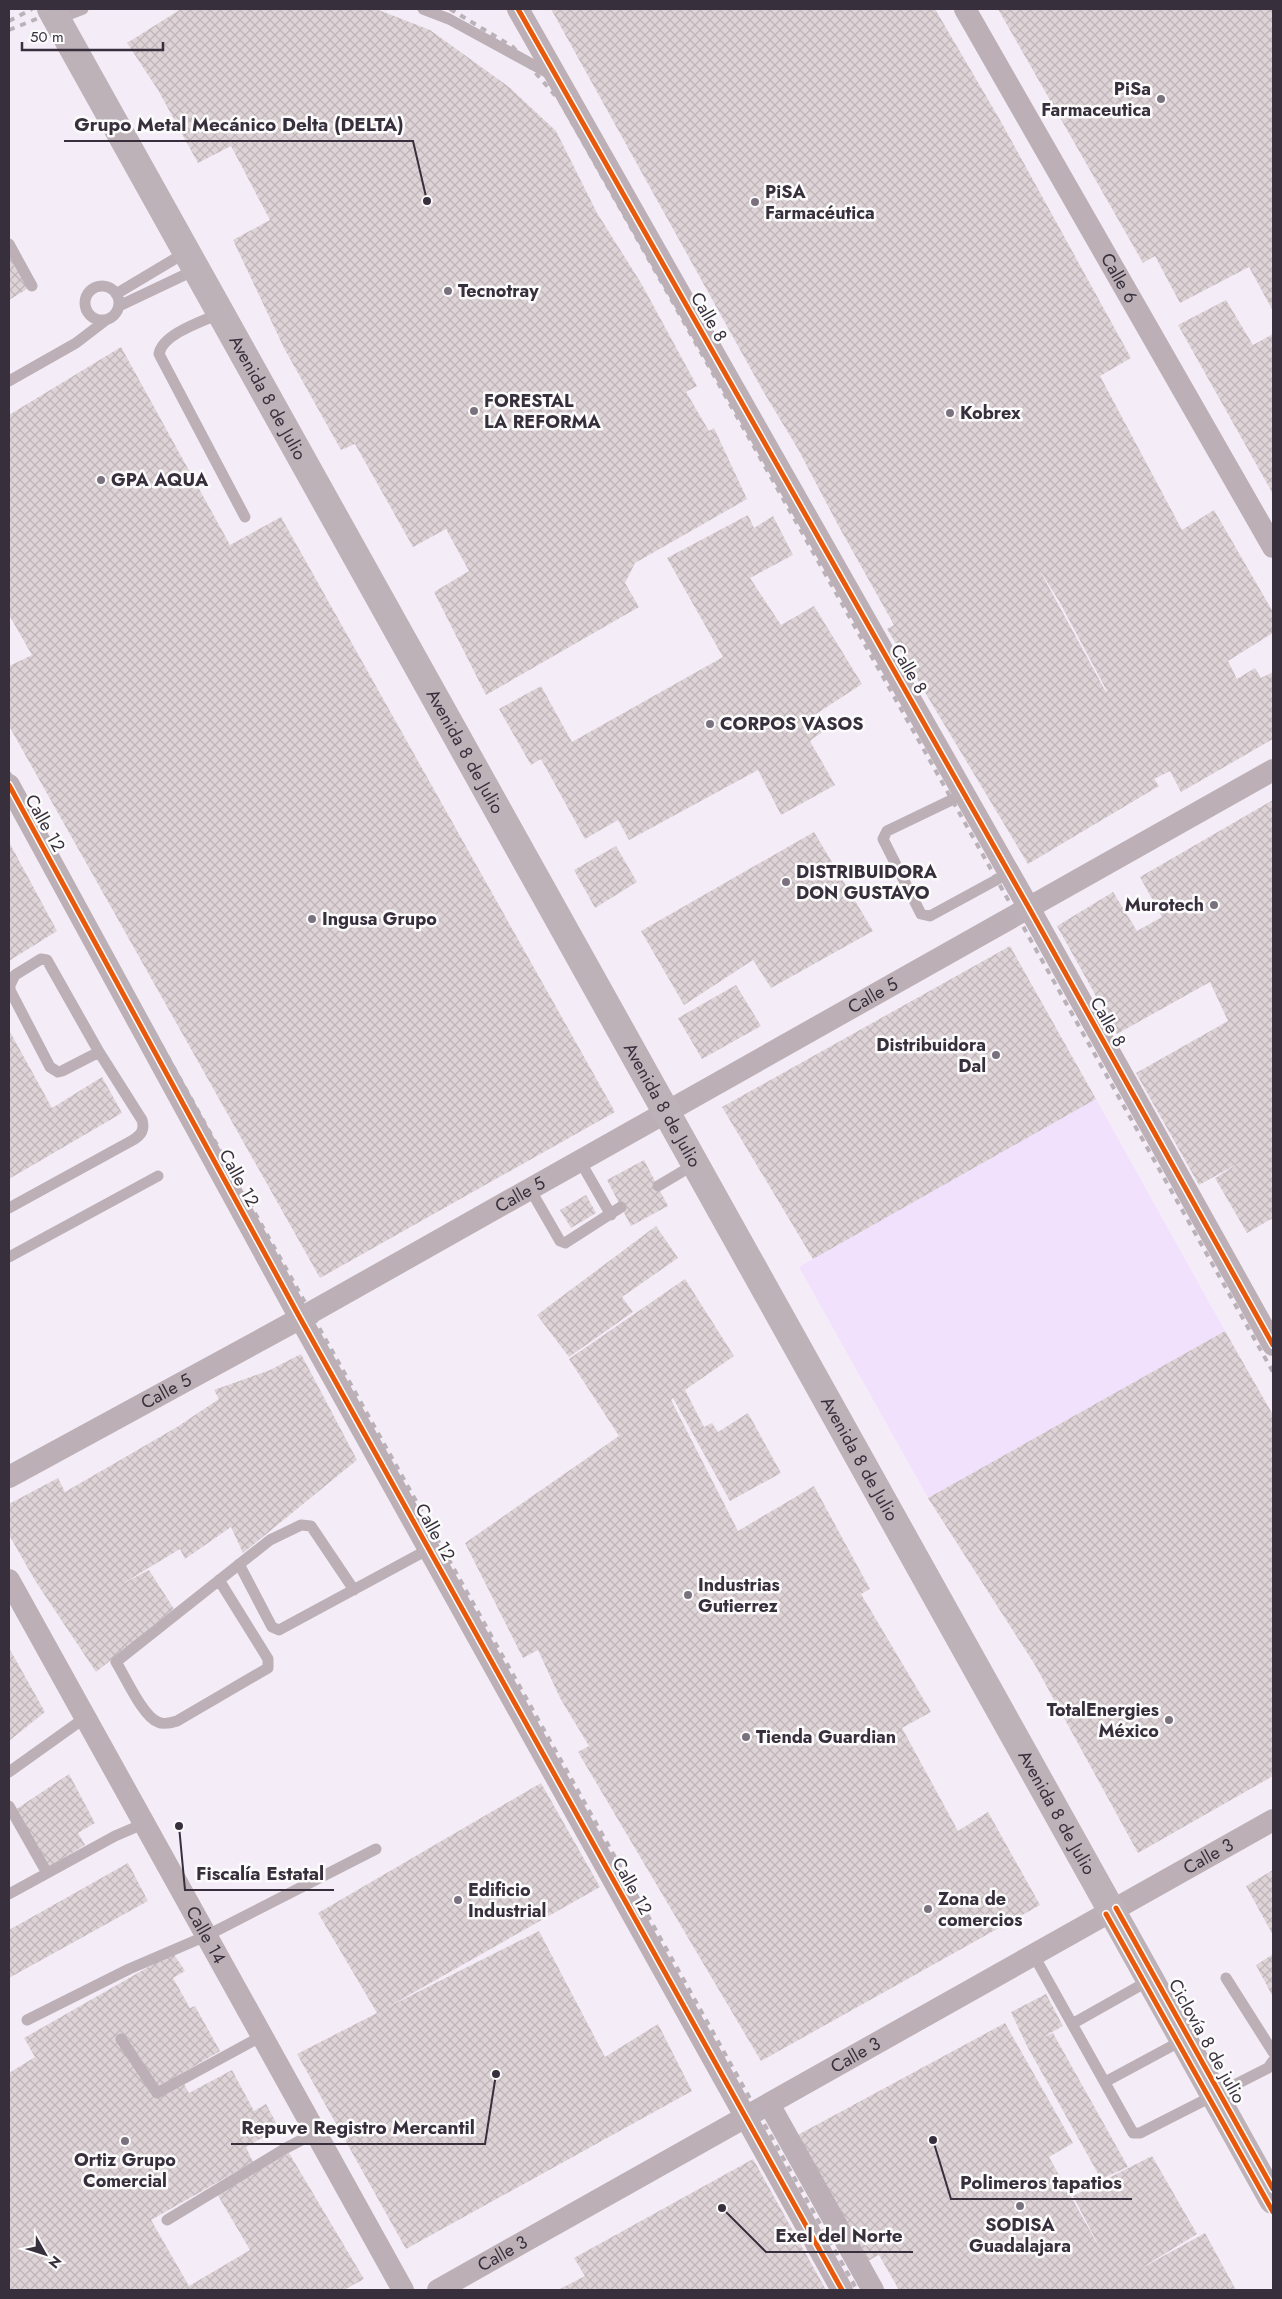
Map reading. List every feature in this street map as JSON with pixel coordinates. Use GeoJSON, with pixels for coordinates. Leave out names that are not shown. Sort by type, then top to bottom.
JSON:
{"type":"FeatureCollection","features":[{"type":"Feature","properties":{"kind":"main road","name":"Avenida 8 de Julio"},"geometry":{"type":"LineString","coordinates":[[54,14],[696,1163],[1110,1911],[1273,2200]]}},
{"type":"Feature","properties":{"kind":"street","name":"Calle 8"},"geometry":{"type":"LineString","coordinates":[[518,9],[1029,908],[1273,1345]]}},
{"type":"Feature","properties":{"kind":"street","name":"Calle 6"},"geometry":{"type":"LineString","coordinates":[[965,9],[1273,547]]}},
{"type":"Feature","properties":{"kind":"street","name":"Calle 5"},"geometry":{"type":"LineString","coordinates":[[9,1476],[300,1318],[1273,770]]}},
{"type":"Feature","properties":{"kind":"street","name":"Calle 12"},"geometry":{"type":"LineString","coordinates":[[9,785],[300,1318],[842,2290]]}},
{"type":"Feature","properties":{"kind":"street","name":"Calle 14"},"geometry":{"type":"LineString","coordinates":[[9,1580],[403,2290]]}},
{"type":"Feature","properties":{"kind":"street","name":"Calle 3"},"geometry":{"type":"LineString","coordinates":[[438,2290],[1273,1820]]}},
{"type":"Feature","properties":{"kind":"street"},"geometry":{"type":"LineString","coordinates":[[769,2104],[873,2290]]}},
{"type":"Feature","properties":{"kind":"lane"},"geometry":{"type":"LineString","coordinates":[[54,14],[83,9]]}},
{"type":"Feature","properties":{"kind":"lane"},"geometry":{"type":"LineString","coordinates":[[423,9],[449,19],[556,77]]}},
{"type":"Feature","properties":{"kind":"lane"},"geometry":{"type":"LineString","coordinates":[[9,244],[32,286]]}},
{"type":"Feature","properties":{"kind":"lane"},"geometry":{"type":"LineString","coordinates":[[116,294],[192,260]]}},
{"type":"Feature","properties":{"kind":"lane"},"geometry":{"type":"LineString","coordinates":[[9,381],[76,343],[106,320],[112,318],[120,306],[192,260]]}},
{"type":"Feature","properties":{"kind":"lane"},"geometry":{"type":"LineString","coordinates":[[106,320],[93,318],[88,314],[84,301],[92,289],[105,286],[116,294],[120,306]]}},
{"type":"Feature","properties":{"kind":"lane"},"geometry":{"type":"LineString","coordinates":[[221,313],[168,338],[160,347],[159,354],[245,517]]}},
{"type":"Feature","properties":{"kind":"lane"},"geometry":{"type":"LineString","coordinates":[[964,794],[887,831],[882,839],[921,914],[930,916],[1009,873]]}},
{"type":"Feature","properties":{"kind":"lane"},"geometry":{"type":"LineString","coordinates":[[9,1208],[133,1140],[142,1132],[142,1120],[99,1052],[47,960],[41,958],[16,976],[10,985],[10,990],[54,1070],[58,1072],[67,1070],[99,1052]]}},
{"type":"Feature","properties":{"kind":"lane"},"geometry":{"type":"LineString","coordinates":[[580,1161],[611,1215]]}},
{"type":"Feature","properties":{"kind":"lane"},"geometry":{"type":"LineString","coordinates":[[658,1186],[696,1163]]}},
{"type":"Feature","properties":{"kind":"lane"},"geometry":{"type":"LineString","coordinates":[[9,1257],[158,1176]]}},
{"type":"Feature","properties":{"kind":"lane"},"geometry":{"type":"LineString","coordinates":[[530,1189],[562,1242],[567,1242],[621,1207]]}},
{"type":"Feature","properties":{"kind":"lane"},"geometry":{"type":"LineString","coordinates":[[219,1580],[268,1660],[268,1668],[177,1721],[167,1724],[157,1722],[148,1716],[116,1662],[239,1564],[270,1540],[301,1525],[308,1524],[314,1529],[354,1590]]}},
{"type":"Feature","properties":{"kind":"lane"},"geometry":{"type":"LineString","coordinates":[[239,1564],[272,1627],[276,1630],[429,1549]]}},
{"type":"Feature","properties":{"kind":"lane"},"geometry":{"type":"LineString","coordinates":[[9,1772],[86,1717]]}},
{"type":"Feature","properties":{"kind":"lane"},"geometry":{"type":"LineString","coordinates":[[9,1806],[47,1873]]}},
{"type":"Feature","properties":{"kind":"lane"},"geometry":{"type":"LineString","coordinates":[[9,1894],[115,1836],[143,1824]]}},
{"type":"Feature","properties":{"kind":"lane"},"geometry":{"type":"LineString","coordinates":[[27,2020],[129,1969],[206,1936],[376,1849]]}},
{"type":"Feature","properties":{"kind":"lane"},"geometry":{"type":"LineString","coordinates":[[1034,1954],[1105,2082],[1128,2128],[1136,2133],[1268,2068],[1273,2062]]}},
{"type":"Feature","properties":{"kind":"lane"},"geometry":{"type":"LineString","coordinates":[[1226,1978],[1273,2052]]}},
{"type":"Feature","properties":{"kind":"lane"},"geometry":{"type":"LineString","coordinates":[[1072,2024],[1150,1980]]}},
{"type":"Feature","properties":{"kind":"lane"},"geometry":{"type":"LineString","coordinates":[[121,2039],[157,2093],[262,2036]]}},
{"type":"Feature","properties":{"kind":"lane"},"geometry":{"type":"LineString","coordinates":[[1105,2082],[1183,2040]]}},
{"type":"Feature","properties":{"kind":"lane"},"geometry":{"type":"LineString","coordinates":[[167,2220],[315,2133]]}},
{"type":"Feature","properties":{"kind":"shaded area"},"geometry":{"type":"Polygon","coordinates":[[[1096,1099],[1225,1331],[928,1498],[799,1267],[1096,1099]]]}},
{"type":"Feature","properties":{"kind":"building"},"geometry":{"type":"Polygon","coordinates":[[[181,9],[376,9],[430,30],[509,87],[556,131],[597,213],[641,283],[697,386],[686,392],[709,431],[714,428],[747,499],[635,563],[625,583],[639,607],[486,695],[434,592],[469,571],[446,529],[413,547],[355,444],[341,450],[284,348],[233,240],[270,220],[231,146],[198,163],[158,90],[127,43],[181,9]]]}},
{"type":"Feature","properties":{"kind":"building"},"geometry":{"type":"Polygon","coordinates":[[[551,9],[935,9],[1000,120],[1131,358],[1100,376],[1182,530],[1214,510],[1273,612],[1273,633],[1228,661],[1237,679],[1255,668],[1261,678],[1273,672],[1273,739],[1181,792],[1170,771],[1154,779],[1159,786],[1028,864],[887,629],[894,625],[798,449],[763,391],[551,9]],[[1039,569],[1106,692],[1107,691],[1059,601],[1039,569]]]}},
{"type":"Feature","properties":{"kind":"building","name":"PiSa Farmaceutica"},"geometry":{"type":"Polygon","coordinates":[[[998,9],[1273,9],[1273,311],[1249,267],[1180,303],[1155,256],[1143,263],[998,9]]]}},
{"type":"Feature","properties":{"kind":"building"},"geometry":{"type":"Polygon","coordinates":[[[9,244],[32,286],[9,300],[9,244]]]}},
{"type":"Feature","properties":{"kind":"building"},"geometry":{"type":"Polygon","coordinates":[[[1226,300],[1253,345],[1273,334],[1273,494],[1178,325],[1226,300]]]}},
{"type":"Feature","properties":{"kind":"building","name":"Ingusa Grupo"},"geometry":{"type":"Polygon","coordinates":[[[121,347],[230,545],[281,517],[615,1112],[320,1278],[9,726],[9,666],[32,655],[9,615],[9,415],[121,347]]]}},
{"type":"Feature","properties":{"kind":"building","name":"CORPOS VASOS"},"geometry":{"type":"Polygon","coordinates":[[[748,515],[754,528],[773,516],[793,555],[750,578],[781,625],[814,606],[862,684],[813,716],[822,732],[810,741],[835,785],[781,815],[758,770],[629,840],[618,820],[585,839],[541,759],[531,765],[499,709],[541,686],[572,742],[723,657],[667,558],[748,515]]]}},
{"type":"Feature","properties":{"kind":"building"},"geometry":{"type":"Polygon","coordinates":[[[1273,800],[1273,1218],[1247,1233],[1215,1178],[1241,1162],[1199,1185],[1136,1073],[1228,1021],[1210,982],[1117,1034],[1057,926],[1113,892],[1137,931],[1162,917],[1140,877],[1273,800]]]}},
{"type":"Feature","properties":{"kind":"building","name":"DISTRIBUIDORA DON GUSTAVO"},"geometry":{"type":"Polygon","coordinates":[[[814,832],[873,931],[771,988],[753,960],[684,1005],[641,931],[814,832]]]}},
{"type":"Feature","properties":{"kind":"building"},"geometry":{"type":"Polygon","coordinates":[[[9,842],[57,931],[9,961],[9,842]]]}},
{"type":"Feature","properties":{"kind":"building"},"geometry":{"type":"Polygon","coordinates":[[[616,846],[637,882],[595,908],[574,870],[616,846]]]}},
{"type":"Feature","properties":{"kind":"building"},"geometry":{"type":"Polygon","coordinates":[[[1010,946],[1096,1099],[813,1259],[722,1107],[1010,946]]]}},
{"type":"Feature","properties":{"kind":"building"},"geometry":{"type":"Polygon","coordinates":[[[736,985],[761,1026],[702,1059],[678,1018],[736,985]]]}},
{"type":"Feature","properties":{"kind":"building"},"geometry":{"type":"Polygon","coordinates":[[[9,1030],[52,1108],[102,1077],[122,1113],[9,1179],[9,1030]]]}},
{"type":"Feature","properties":{"kind":"building"},"geometry":{"type":"Polygon","coordinates":[[[644,1160],[668,1206],[631,1226],[607,1180],[644,1160]]]}},
{"type":"Feature","properties":{"kind":"building"},"geometry":{"type":"Polygon","coordinates":[[[586,1195],[596,1213],[571,1228],[560,1210],[586,1195]]]}},
{"type":"Feature","properties":{"kind":"building"},"geometry":{"type":"Polygon","coordinates":[[[656,1226],[678,1258],[622,1297],[633,1312],[569,1357],[537,1315],[656,1226]]]}},
{"type":"Feature","properties":{"kind":"building"},"geometry":{"type":"Polygon","coordinates":[[[685,1279],[734,1356],[685,1390],[704,1427],[712,1423],[718,1432],[748,1413],[781,1473],[730,1501],[673,1398],[671,1400],[738,1531],[814,1486],[870,1589],[861,1594],[931,1712],[902,1728],[958,1831],[988,1812],[1040,1905],[761,2061],[578,1752],[589,1746],[560,1698],[538,1650],[523,1658],[465,1543],[619,1436],[569,1359],[685,1279]]]}},
{"type":"Feature","properties":{"kind":"building"},"geometry":{"type":"Polygon","coordinates":[[[1225,1331],[1273,1415],[1273,1776],[1138,1853],[1035,1665],[928,1498],[1225,1331]]]}},
{"type":"Feature","properties":{"kind":"building"},"geometry":{"type":"Polygon","coordinates":[[[301,1354],[357,1460],[243,1553],[231,1527],[185,1559],[180,1549],[122,1584],[149,1570],[174,1609],[96,1672],[36,1582],[9,1535],[9,1504],[58,1478],[65,1492],[177,1427],[219,1399],[214,1390],[270,1370],[301,1354]]]}},
{"type":"Feature","properties":{"kind":"building"},"geometry":{"type":"Polygon","coordinates":[[[9,1648],[45,1712],[9,1741],[9,1648]]]}},
{"type":"Feature","properties":{"kind":"building"},"geometry":{"type":"Polygon","coordinates":[[[69,1774],[95,1823],[78,1833],[85,1845],[47,1868],[15,1810],[69,1774]]]}},
{"type":"Feature","properties":{"kind":"building"},"geometry":{"type":"Polygon","coordinates":[[[541,1783],[600,1887],[388,2007],[539,1931],[605,2057],[658,2024],[692,2091],[406,2249],[297,2054],[377,2013],[318,1913],[541,1783]]]}},
{"type":"Feature","properties":{"kind":"building"},"geometry":{"type":"Polygon","coordinates":[[[128,1863],[148,1901],[9,1978],[9,1930],[128,1863]]]}},
{"type":"Feature","properties":{"kind":"building"},"geometry":{"type":"Polygon","coordinates":[[[1273,1870],[1273,1935],[1246,1886],[1273,1870]]]}},
{"type":"Feature","properties":{"kind":"building"},"geometry":{"type":"Polygon","coordinates":[[[173,1953],[185,1971],[173,1978],[190,2008],[195,2006],[220,2051],[179,2075],[189,2093],[232,2070],[254,2111],[266,2104],[279,2128],[246,2147],[253,2162],[151,2220],[189,2286],[250,2250],[217,2194],[289,2153],[364,2279],[344,2290],[9,2290],[9,2073],[35,2057],[24,2038],[173,1953]]]}},
{"type":"Feature","properties":{"kind":"building"},"geometry":{"type":"Polygon","coordinates":[[[1273,1954],[1273,1997],[1256,1965],[1273,1954]]]}},
{"type":"Feature","properties":{"kind":"building"},"geometry":{"type":"Polygon","coordinates":[[[1046,1994],[1063,2026],[1043,2037],[1053,2033],[1128,2167],[1101,2179],[1027,2046],[1011,2012],[1046,1994]]]}},
{"type":"Feature","properties":{"kind":"building"},"geometry":{"type":"Polygon","coordinates":[[[1005,2023],[1073,2143],[1049,2157],[1103,2254],[1073,2196],[1152,2156],[1197,2234],[1140,2269],[1205,2233],[1236,2290],[899,2290],[879,2255],[866,2262],[794,2137],[1005,2023]]]}},
{"type":"Feature","properties":{"kind":"building"},"geometry":{"type":"Polygon","coordinates":[[[753,2159],[826,2290],[558,2290],[585,2276],[574,2258],[753,2159]]]}},
{"type":"Feature","properties":{"kind":"railway"},"geometry":{"type":"LineString","coordinates":[[9,21],[32,9]]}},
{"type":"Feature","properties":{"kind":"railway"},"geometry":{"type":"LineString","coordinates":[[9,30],[61,9]]}},
{"type":"Feature","properties":{"kind":"railway"},"geometry":{"type":"LineString","coordinates":[[450,9],[513,47],[560,101],[1273,1372]]}},
{"type":"Feature","properties":{"kind":"railway"},"geometry":{"type":"LineString","coordinates":[[9,773],[857,2290]]}},
{"type":"Feature","properties":{"kind":"cycle path"},"geometry":{"type":"LineString","coordinates":[[518,9],[1029,908],[1273,1345]]}},
{"type":"Feature","properties":{"kind":"cycle path"},"geometry":{"type":"LineString","coordinates":[[9,785],[300,1318],[842,2290]]}},
{"type":"Feature","properties":{"kind":"cycle path","name":"Ciclovía 8 de julio"},"geometry":{"type":"LineString","coordinates":[[1116,1908],[1273,2189]]}},
{"type":"Feature","properties":{"kind":"cycle path"},"geometry":{"type":"LineString","coordinates":[[1106,1914],[1273,2212]]}},
{"type":"Feature","properties":{"kind":"place","name":"PiSa Farmaceutica"},"geometry":{"type":"Point","coordinates":[1161,99]}},
{"type":"Feature","properties":{"kind":"place","name":"Grupo Metal Mecánico Delta (DELTA)"},"geometry":{"type":"Point","coordinates":[427,201]}},
{"type":"Feature","properties":{"kind":"place","name":"PiSA Farmacéutica"},"geometry":{"type":"Point","coordinates":[755,202]}},
{"type":"Feature","properties":{"kind":"place","name":"Tecnotray"},"geometry":{"type":"Point","coordinates":[448,291]}},
{"type":"Feature","properties":{"kind":"place","name":"FORESTAL LA REFORMA"},"geometry":{"type":"Point","coordinates":[474,411]}},
{"type":"Feature","properties":{"kind":"place","name":"Kobrex"},"geometry":{"type":"Point","coordinates":[950,413]}},
{"type":"Feature","properties":{"kind":"place","name":"GPA AQUA"},"geometry":{"type":"Point","coordinates":[101,480]}},
{"type":"Feature","properties":{"kind":"place","name":"CORPOS VASOS"},"geometry":{"type":"Point","coordinates":[710,724]}},
{"type":"Feature","properties":{"kind":"place","name":"DISTRIBUIDORA DON GUSTAVO"},"geometry":{"type":"Point","coordinates":[786,882]}},
{"type":"Feature","properties":{"kind":"place","name":"Murotech"},"geometry":{"type":"Point","coordinates":[1214,905]}},
{"type":"Feature","properties":{"kind":"place","name":"Ingusa Grupo"},"geometry":{"type":"Point","coordinates":[312,919]}},
{"type":"Feature","properties":{"kind":"place","name":"Distribuidora Dal"},"geometry":{"type":"Point","coordinates":[996,1055]}},
{"type":"Feature","properties":{"kind":"place","name":"Industrias Gutierrez"},"geometry":{"type":"Point","coordinates":[688,1595]}},
{"type":"Feature","properties":{"kind":"place","name":"TotalEnergies México"},"geometry":{"type":"Point","coordinates":[1169,1720]}},
{"type":"Feature","properties":{"kind":"place","name":"Tienda Guardian"},"geometry":{"type":"Point","coordinates":[746,1737]}},
{"type":"Feature","properties":{"kind":"place","name":"Fiscalía Estatal"},"geometry":{"type":"Point","coordinates":[179,1826]}},
{"type":"Feature","properties":{"kind":"place","name":"Edificio Industrial"},"geometry":{"type":"Point","coordinates":[458,1900]}},
{"type":"Feature","properties":{"kind":"place","name":"Zona de comercios"},"geometry":{"type":"Point","coordinates":[928,1909]}},
{"type":"Feature","properties":{"kind":"place","name":"Repuve Registro Mercantil"},"geometry":{"type":"Point","coordinates":[496,2074]}},
{"type":"Feature","properties":{"kind":"place","name":"Polimeros tapatios"},"geometry":{"type":"Point","coordinates":[933,2140]}},
{"type":"Feature","properties":{"kind":"place","name":"Ortiz Grupo Comercial"},"geometry":{"type":"Point","coordinates":[125,2141]}},
{"type":"Feature","properties":{"kind":"place","name":"SODISA Guadalajara"},"geometry":{"type":"Point","coordinates":[1020,2206]}},
{"type":"Feature","properties":{"kind":"place","name":"Exel del Norte"},"geometry":{"type":"Point","coordinates":[722,2208]}}]}
